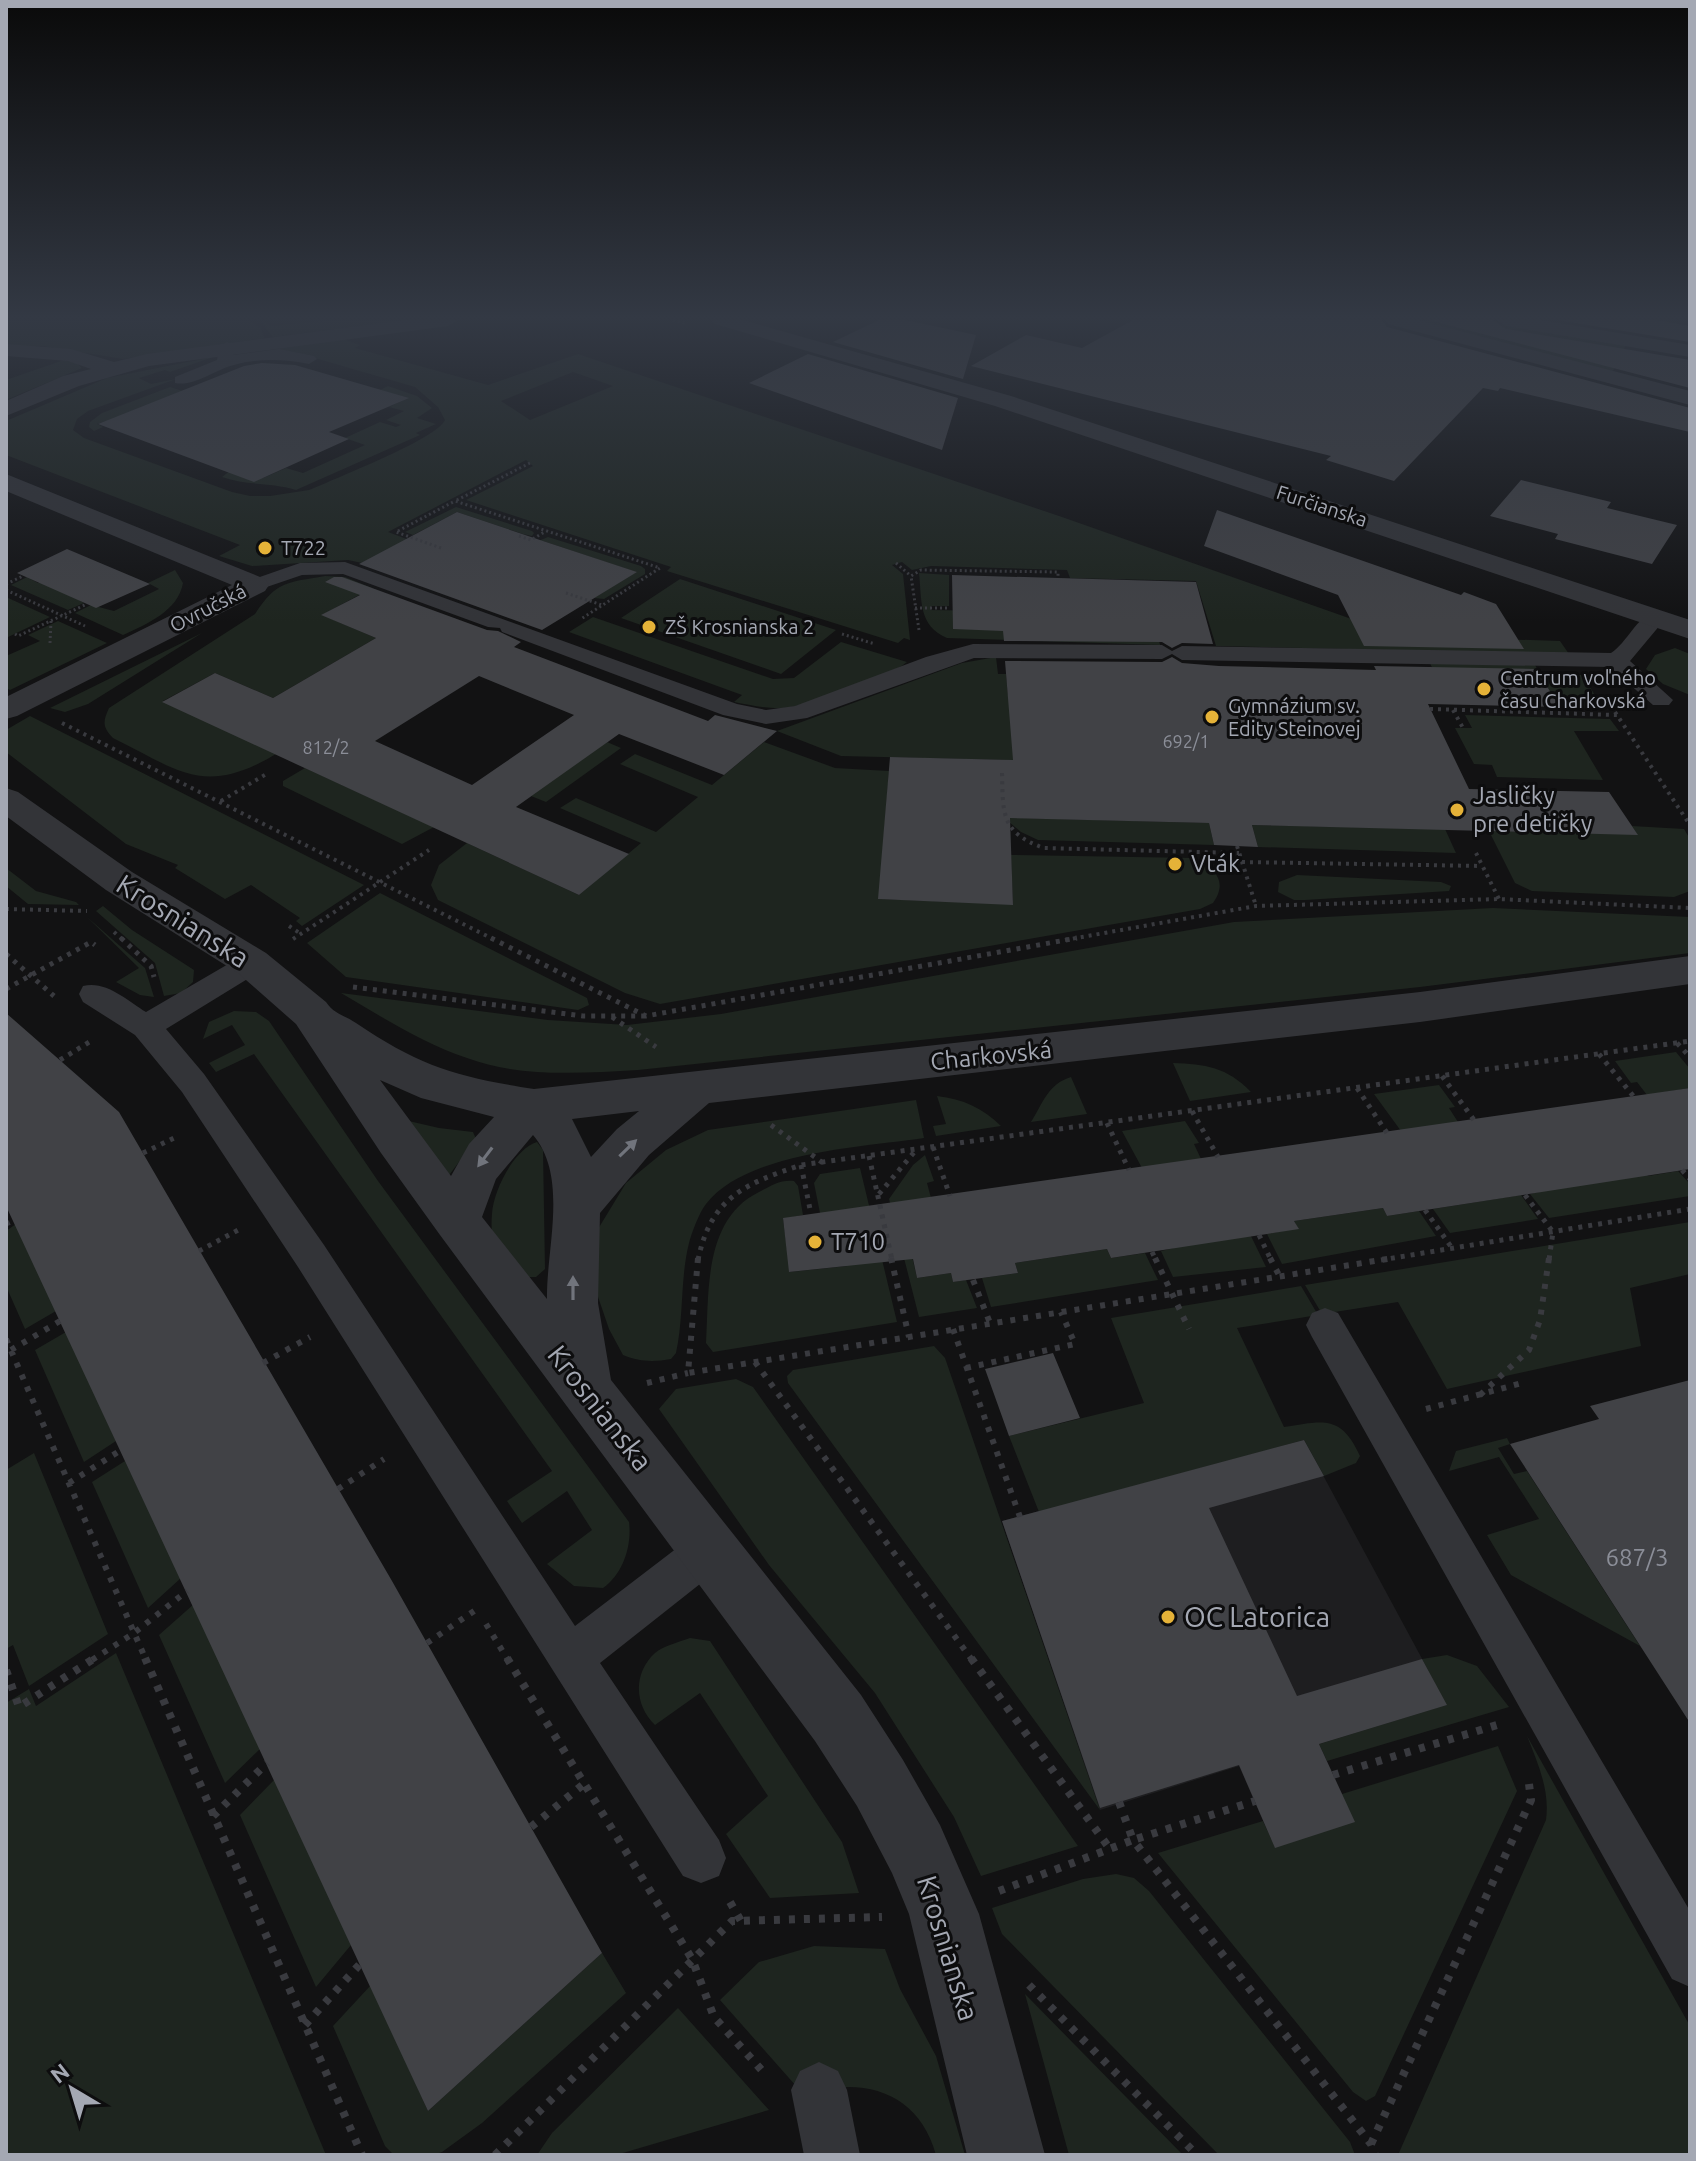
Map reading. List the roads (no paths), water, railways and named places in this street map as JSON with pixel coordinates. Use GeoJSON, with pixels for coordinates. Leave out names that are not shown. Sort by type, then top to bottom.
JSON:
{"type":"FeatureCollection","features":[{"type":"Feature","properties":{"kind":"street","name":"Furčianska"},"geometry":{"type":"LineString","coordinates":[[1063,421],[1690,630]]}},
{"type":"Feature","properties":{"kind":"street","name":"Ovručská"},"geometry":{"type":"LineString","coordinates":[[6,482],[255,585]]}},
{"type":"Feature","properties":{"kind":"street","name":"Ovručská"},"geometry":{"type":"LineString","coordinates":[[6,709],[255,585]]}},
{"type":"Feature","properties":{"kind":"street","name":"Krosnianska"},"geometry":{"type":"LineString","coordinates":[[6,799],[119,881],[252,963],[328,1000],[397,1140],[838,1718],[880,1783],[916,1849],[944,1914],[1006,2155]]}},
{"type":"Feature","properties":{"kind":"street","name":"Charkovská"},"geometry":{"type":"LineString","coordinates":[[328,1000],[383,1062],[421,1081],[471,1095],[534,1106],[1420,1007],[1690,970]]}},
{"type":"Feature","properties":{"kind":"street"},"geometry":{"type":"LineString","coordinates":[[577,1206],[633,1142],[695,1090]]}},
{"type":"Feature","properties":{"kind":"street"},"geometry":{"type":"LineString","coordinates":[[457,1221],[478,1164],[534,1106],[562,1138],[575,1179],[577,1206],[572,1293],[577,1345],[587,1392]]}},
{"type":"Feature","properties":{"kind":"lane"},"geometry":{"type":"LineString","coordinates":[[255,585],[300,569],[345,568],[731,710],[766,717],[799,713],[956,655],[992,649],[1616,660],[1628,652],[1655,618]]}},
{"type":"Feature","properties":{"kind":"lane"},"geometry":{"type":"LineString","coordinates":[[1616,660],[1661,700]]}},
{"type":"Feature","properties":{"kind":"lane"},"geometry":{"type":"LineString","coordinates":[[146,1027],[252,963]]}},
{"type":"Feature","properties":{"kind":"lane"},"geometry":{"type":"LineString","coordinates":[[94,994],[146,1027],[193,1083],[311,1256],[701,1858]]}},
{"type":"Feature","properties":{"kind":"lane"},"geometry":{"type":"LineString","coordinates":[[1325,1325],[1690,1961]]}},
{"type":"Feature","properties":{"kind":"lane"},"geometry":{"type":"LineString","coordinates":[[570,1658],[709,1550]]}},
{"type":"Feature","properties":{"kind":"lane"},"geometry":{"type":"LineString","coordinates":[[795,2085],[832,2155]]}},
{"type":"Feature","properties":{"kind":"place","name":"T722"},"geometry":{"type":"Point","coordinates":[265,548]}},
{"type":"Feature","properties":{"kind":"place","name":"ZŠ Krosnianska 2"},"geometry":{"type":"Point","coordinates":[649,627]}},
{"type":"Feature","properties":{"kind":"place","name":"Centrum voľného času Charkovská"},"geometry":{"type":"Point","coordinates":[1484,689]}},
{"type":"Feature","properties":{"kind":"place","name":"Gymnázium sv. Edity Steinovej"},"geometry":{"type":"Point","coordinates":[1212,717]}},
{"type":"Feature","properties":{"kind":"place","name":"Jasličky pre detičky"},"geometry":{"type":"Point","coordinates":[1457,810]}},
{"type":"Feature","properties":{"kind":"place","name":"Vták"},"geometry":{"type":"Point","coordinates":[1175,864]}},
{"type":"Feature","properties":{"kind":"place","name":"T710"},"geometry":{"type":"Point","coordinates":[815,1242]}},
{"type":"Feature","properties":{"kind":"place","name":"OC Latorica"},"geometry":{"type":"Point","coordinates":[1168,1617]}}]}
